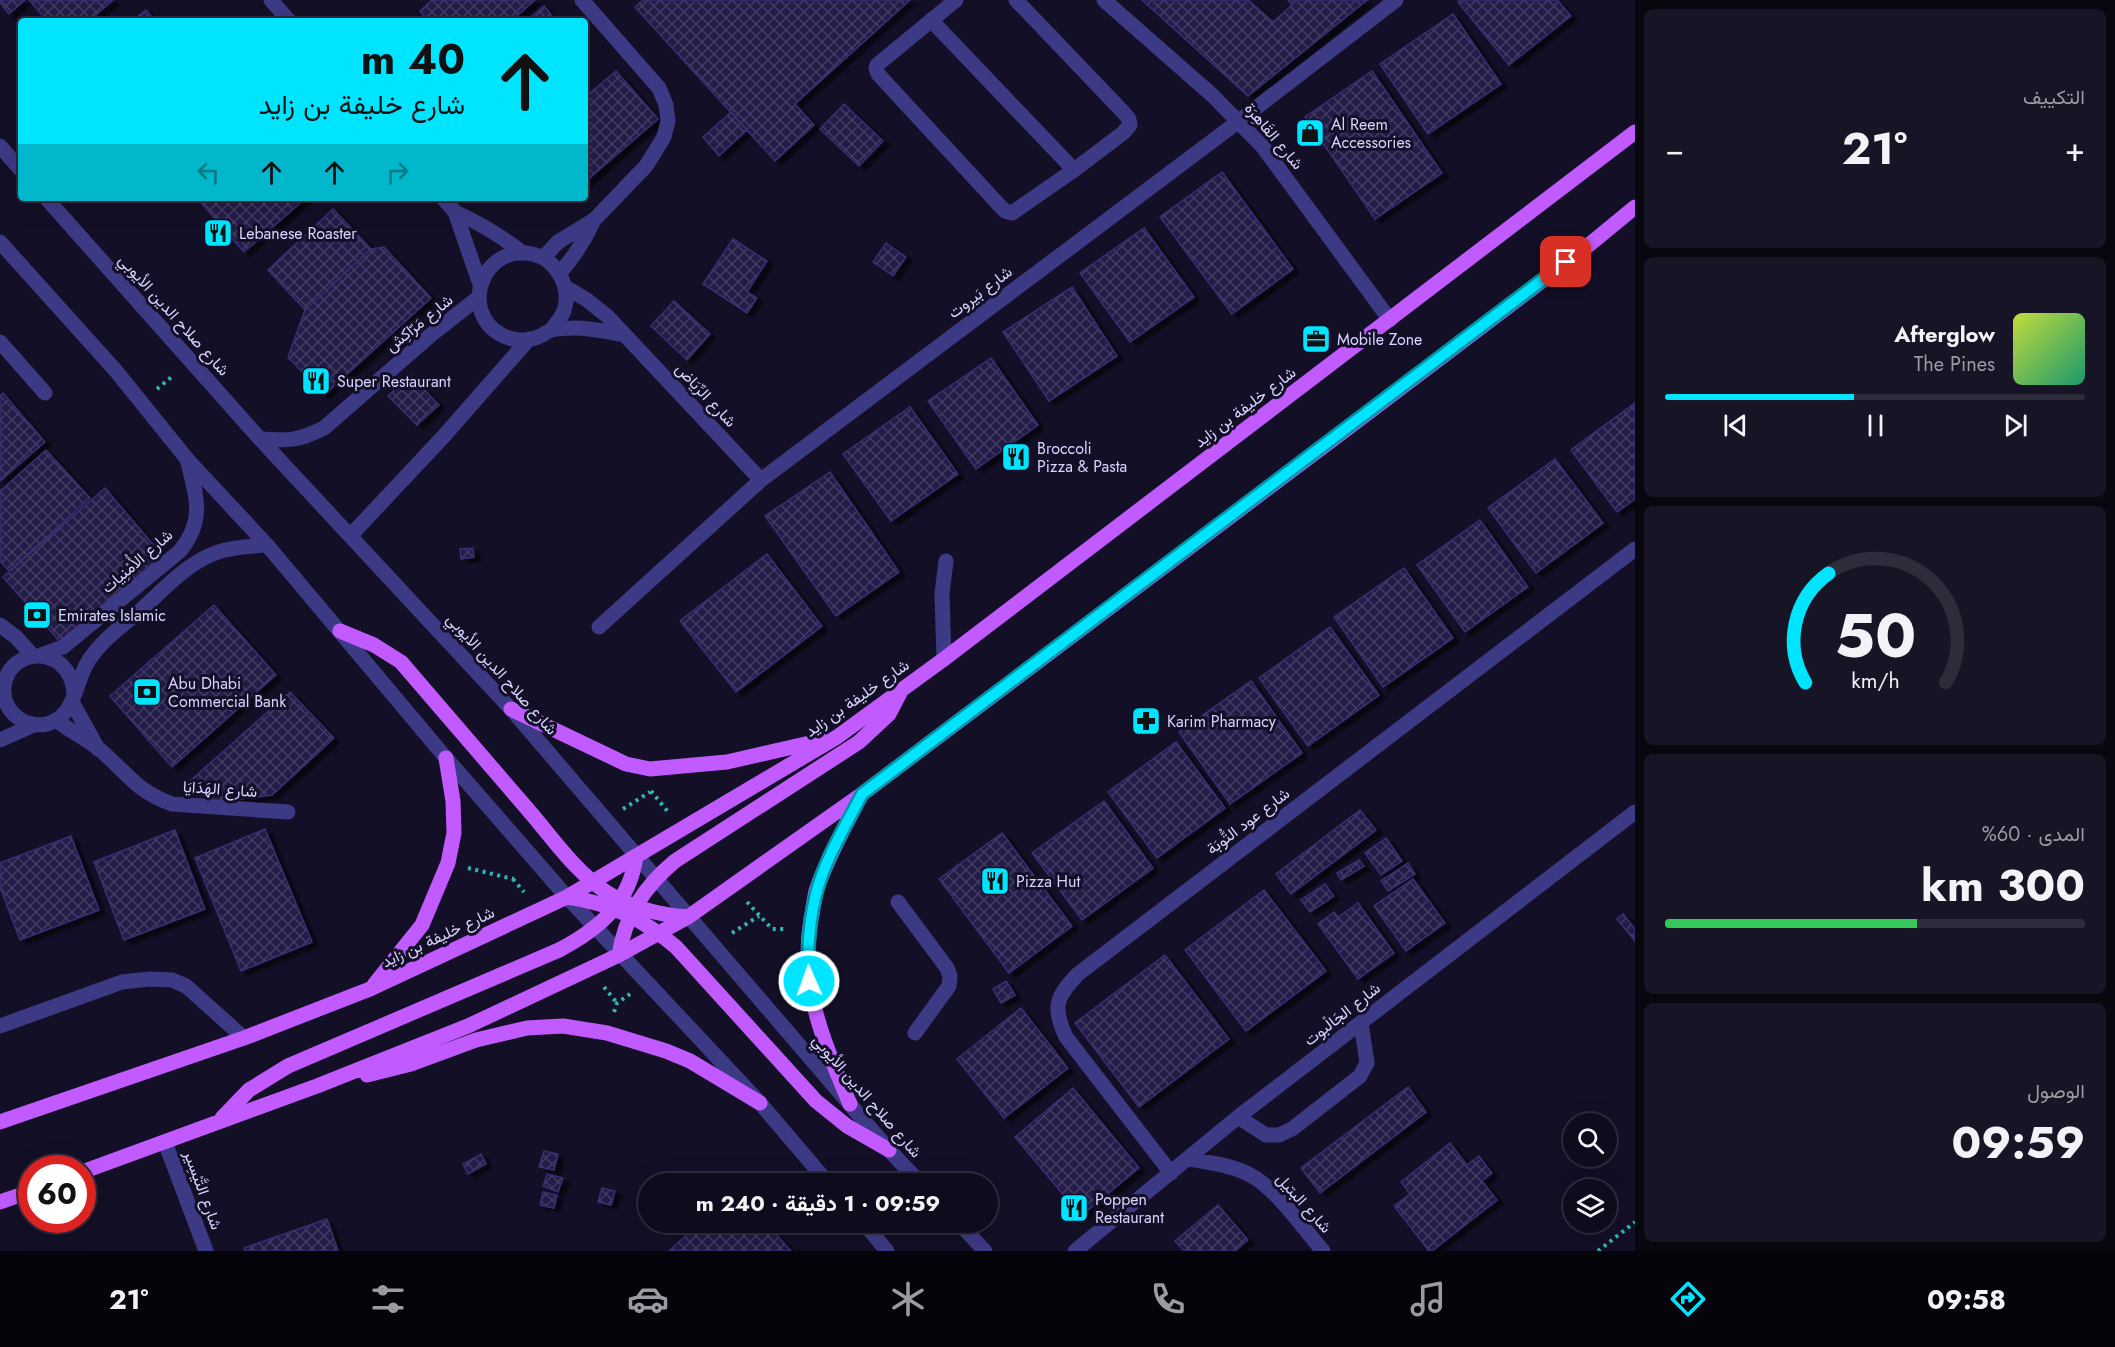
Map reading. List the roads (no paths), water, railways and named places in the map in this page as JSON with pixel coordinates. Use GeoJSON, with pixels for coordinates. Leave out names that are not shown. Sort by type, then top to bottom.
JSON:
{"type":"FeatureCollection","features":[{"type":"Feature","properties":{"kind":"main road","name":"شارع خليفة بن زايد"},"geometry":{"type":"LineString","coordinates":[[0,1122],[244,1038],[370,989],[567,897],[837,737],[1635,132]]}},
{"type":"Feature","properties":{"kind":"main road"},"geometry":{"type":"LineString","coordinates":[[96,1167],[317,1086],[468,1026],[619,955],[688,917],[862,794],[1584,249],[1635,207]]}},
{"type":"Feature","properties":{"kind":"main road"},"geometry":{"type":"LineString","coordinates":[[340,631],[374,645],[401,663],[592,882],[676,947],[816,1101],[847,1126],[889,1150]]}},
{"type":"Feature","properties":{"kind":"main road"},"geometry":{"type":"LineString","coordinates":[[219,1121],[249,1090],[288,1066],[559,950],[595,928],[625,907],[675,861],[859,742],[889,714],[902,689]]}},
{"type":"Feature","properties":{"kind":"main road"},"geometry":{"type":"LineString","coordinates":[[511,709],[626,764],[650,769],[728,762],[837,737]]}},
{"type":"Feature","properties":{"kind":"main road"},"geometry":{"type":"LineString","coordinates":[[370,989],[422,925],[448,863],[454,833],[453,801],[446,758]]}},
{"type":"Feature","properties":{"kind":"main road"},"geometry":{"type":"LineString","coordinates":[[850,1104],[821,1035],[811,999],[808,963],[810,929],[816,892],[862,794]]}},
{"type":"Feature","properties":{"kind":"main road"},"geometry":{"type":"LineString","coordinates":[[619,955],[625,907],[636,856]]}},
{"type":"Feature","properties":{"kind":"main road"},"geometry":{"type":"LineString","coordinates":[[567,897],[688,917]]}},
{"type":"Feature","properties":{"kind":"main road"},"geometry":{"type":"LineString","coordinates":[[317,1086],[411,1064],[476,1040],[527,1028],[563,1026],[607,1033],[666,1051],[690,1061],[760,1103]]}},
{"type":"Feature","properties":{"kind":"main road"},"geometry":{"type":"LineString","coordinates":[[0,1202],[18,1196]]}},
{"type":"Feature","properties":{"kind":"street"},"geometry":{"type":"LineString","coordinates":[[271,0],[286,18]]}},
{"type":"Feature","properties":{"kind":"street"},"geometry":{"type":"LineString","coordinates":[[543,258],[558,242],[594,220],[646,166],[664,137],[668,121],[666,105],[659,88],[582,0]]}},
{"type":"Feature","properties":{"kind":"street"},"geometry":{"type":"LineString","coordinates":[[956,0],[877,65],[878,74],[1000,207],[1012,213],[1123,134],[1130,126],[1129,119],[1016,0]]}},
{"type":"Feature","properties":{"kind":"street","name":"شارع القَاهِرَة"},"geometry":{"type":"LineString","coordinates":[[1104,0],[1212,95],[1263,147],[1390,320]]}},
{"type":"Feature","properties":{"kind":"street","name":"شارع بَيروت"},"geometry":{"type":"LineString","coordinates":[[599,627],[761,480],[1239,121],[1396,0]]}},
{"type":"Feature","properties":{"kind":"street"},"geometry":{"type":"LineString","coordinates":[[931,20],[1074,170]]}},
{"type":"Feature","properties":{"kind":"street"},"geometry":{"type":"LineString","coordinates":[[0,146],[18,167]]}},
{"type":"Feature","properties":{"kind":"street","name":"شارع صلاح الدين الأيوبي"},"geometry":{"type":"LineString","coordinates":[[49,201],[260,439],[511,709],[911,1173]]}},
{"type":"Feature","properties":{"kind":"street"},"geometry":{"type":"LineString","coordinates":[[446,201],[456,212],[479,222],[523,253]]}},
{"type":"Feature","properties":{"kind":"street"},"geometry":{"type":"LineString","coordinates":[[456,212],[479,291],[481,312],[489,325],[500,334],[514,340],[529,339],[551,330],[575,328],[625,335]]}},
{"type":"Feature","properties":{"kind":"street"},"geometry":{"type":"LineString","coordinates":[[562,280],[594,220]]}},
{"type":"Feature","properties":{"kind":"street"},"geometry":{"type":"LineString","coordinates":[[0,242],[116,371],[188,459],[267,545],[446,758],[567,897],[760,1103],[820,1173]]}},
{"type":"Feature","properties":{"kind":"street"},"geometry":{"type":"LineString","coordinates":[[479,291],[491,265],[500,258],[523,253],[543,258],[553,264],[562,280],[566,299],[564,310],[551,330]]}},
{"type":"Feature","properties":{"kind":"street","name":"شارع الرِّيَاض"},"geometry":{"type":"LineString","coordinates":[[562,280],[594,305],[625,335],[761,480]]}},
{"type":"Feature","properties":{"kind":"street","name":"شارع مَرّاكِش"},"geometry":{"type":"LineString","coordinates":[[260,439],[291,441],[324,428],[479,291]]}},
{"type":"Feature","properties":{"kind":"street"},"geometry":{"type":"LineString","coordinates":[[351,535],[443,437],[529,339]]}},
{"type":"Feature","properties":{"kind":"street"},"geometry":{"type":"LineString","coordinates":[[0,342],[45,393]]}},
{"type":"Feature","properties":{"kind":"street","name":"شارع الأُمْنِيات"},"geometry":{"type":"LineString","coordinates":[[36,656],[63,647],[180,551],[188,541],[198,515],[188,459]]}},
{"type":"Feature","properties":{"kind":"street"},"geometry":{"type":"LineString","coordinates":[[0,740],[34,725],[56,720],[66,713],[89,660],[102,644],[192,565],[216,553],[236,548],[267,545]]}},
{"type":"Feature","properties":{"kind":"street","name":"شارع عود التُّوبَة"},"geometry":{"type":"LineString","coordinates":[[1172,1173],[1066,1036],[1058,1019],[1058,1001],[1063,989],[1078,974],[1635,549]]}},
{"type":"Feature","properties":{"kind":"street"},"geometry":{"type":"LineString","coordinates":[[944,658],[942,594],[946,561]]}},
{"type":"Feature","properties":{"kind":"street"},"geometry":{"type":"LineString","coordinates":[[0,625],[36,656]]}},
{"type":"Feature","properties":{"kind":"street"},"geometry":{"type":"LineString","coordinates":[[34,725],[14,716],[2,690],[7,676],[22,659],[36,656],[58,660],[70,674],[73,697]]}},
{"type":"Feature","properties":{"kind":"street","name":"شارع الهَدَايَا"},"geometry":{"type":"LineString","coordinates":[[73,697],[98,749]]}},
{"type":"Feature","properties":{"kind":"street","name":"شارع الهَدَايَا"},"geometry":{"type":"LineString","coordinates":[[56,720],[98,749],[140,789],[155,798],[172,804],[288,812]]}},
{"type":"Feature","properties":{"kind":"street","name":"شارع الجَالْبوت"},"geometry":{"type":"LineString","coordinates":[[1075,1251],[1238,1117],[1635,812]]}},
{"type":"Feature","properties":{"kind":"street"},"geometry":{"type":"LineString","coordinates":[[898,902],[947,968],[950,976],[949,986],[915,1033]]}},
{"type":"Feature","properties":{"kind":"street"},"geometry":{"type":"LineString","coordinates":[[0,1026],[122,982],[150,979],[172,980],[186,986],[244,1038]]}},
{"type":"Feature","properties":{"kind":"street"},"geometry":{"type":"LineString","coordinates":[[1238,1117],[1266,1135],[1279,1135],[1292,1129],[1360,1076],[1367,1063],[1361,1023]]}},
{"type":"Feature","properties":{"kind":"street","name":"شارع التَّيْسِير"},"geometry":{"type":"LineString","coordinates":[[165,1142],[206,1251]]}},
{"type":"Feature","properties":{"kind":"street","name":"شارع البتيل"},"geometry":{"type":"LineString","coordinates":[[1189,1159],[1236,1168],[1253,1176],[1269,1188],[1323,1251]]}},
{"type":"Feature","properties":{"kind":"street"},"geometry":{"type":"LineString","coordinates":[[872,1233],[887,1251]]}},
{"type":"Feature","properties":{"kind":"street"},"geometry":{"type":"LineString","coordinates":[[968,1233],[985,1251]]}},
{"type":"Feature","properties":{"kind":"place","name":"Al Reem Accessories"},"geometry":{"type":"Point","coordinates":[1310,133]}},
{"type":"Feature","properties":{"kind":"place","name":"Lebanese Roaster"},"geometry":{"type":"Point","coordinates":[218,233]}},
{"type":"Feature","properties":{"kind":"place","name":"Mobile Zone"},"geometry":{"type":"Point","coordinates":[1316,339]}},
{"type":"Feature","properties":{"kind":"place","name":"Super Restaurant"},"geometry":{"type":"Point","coordinates":[316,381]}},
{"type":"Feature","properties":{"kind":"place","name":"Broccoli Pizza & Pasta"},"geometry":{"type":"Point","coordinates":[1016,457]}},
{"type":"Feature","properties":{"kind":"place","name":"Emirates Islamic"},"geometry":{"type":"Point","coordinates":[37,615]}},
{"type":"Feature","properties":{"kind":"place","name":"Abu Dhabi Commercial Bank"},"geometry":{"type":"Point","coordinates":[147,692]}},
{"type":"Feature","properties":{"kind":"place","name":"Karim Pharmacy"},"geometry":{"type":"Point","coordinates":[1146,721]}},
{"type":"Feature","properties":{"kind":"place","name":"Pizza Hut"},"geometry":{"type":"Point","coordinates":[995,881]}},
{"type":"Feature","properties":{"kind":"place","name":"Poppen Restaurant"},"geometry":{"type":"Point","coordinates":[1074,1208]}}]}
